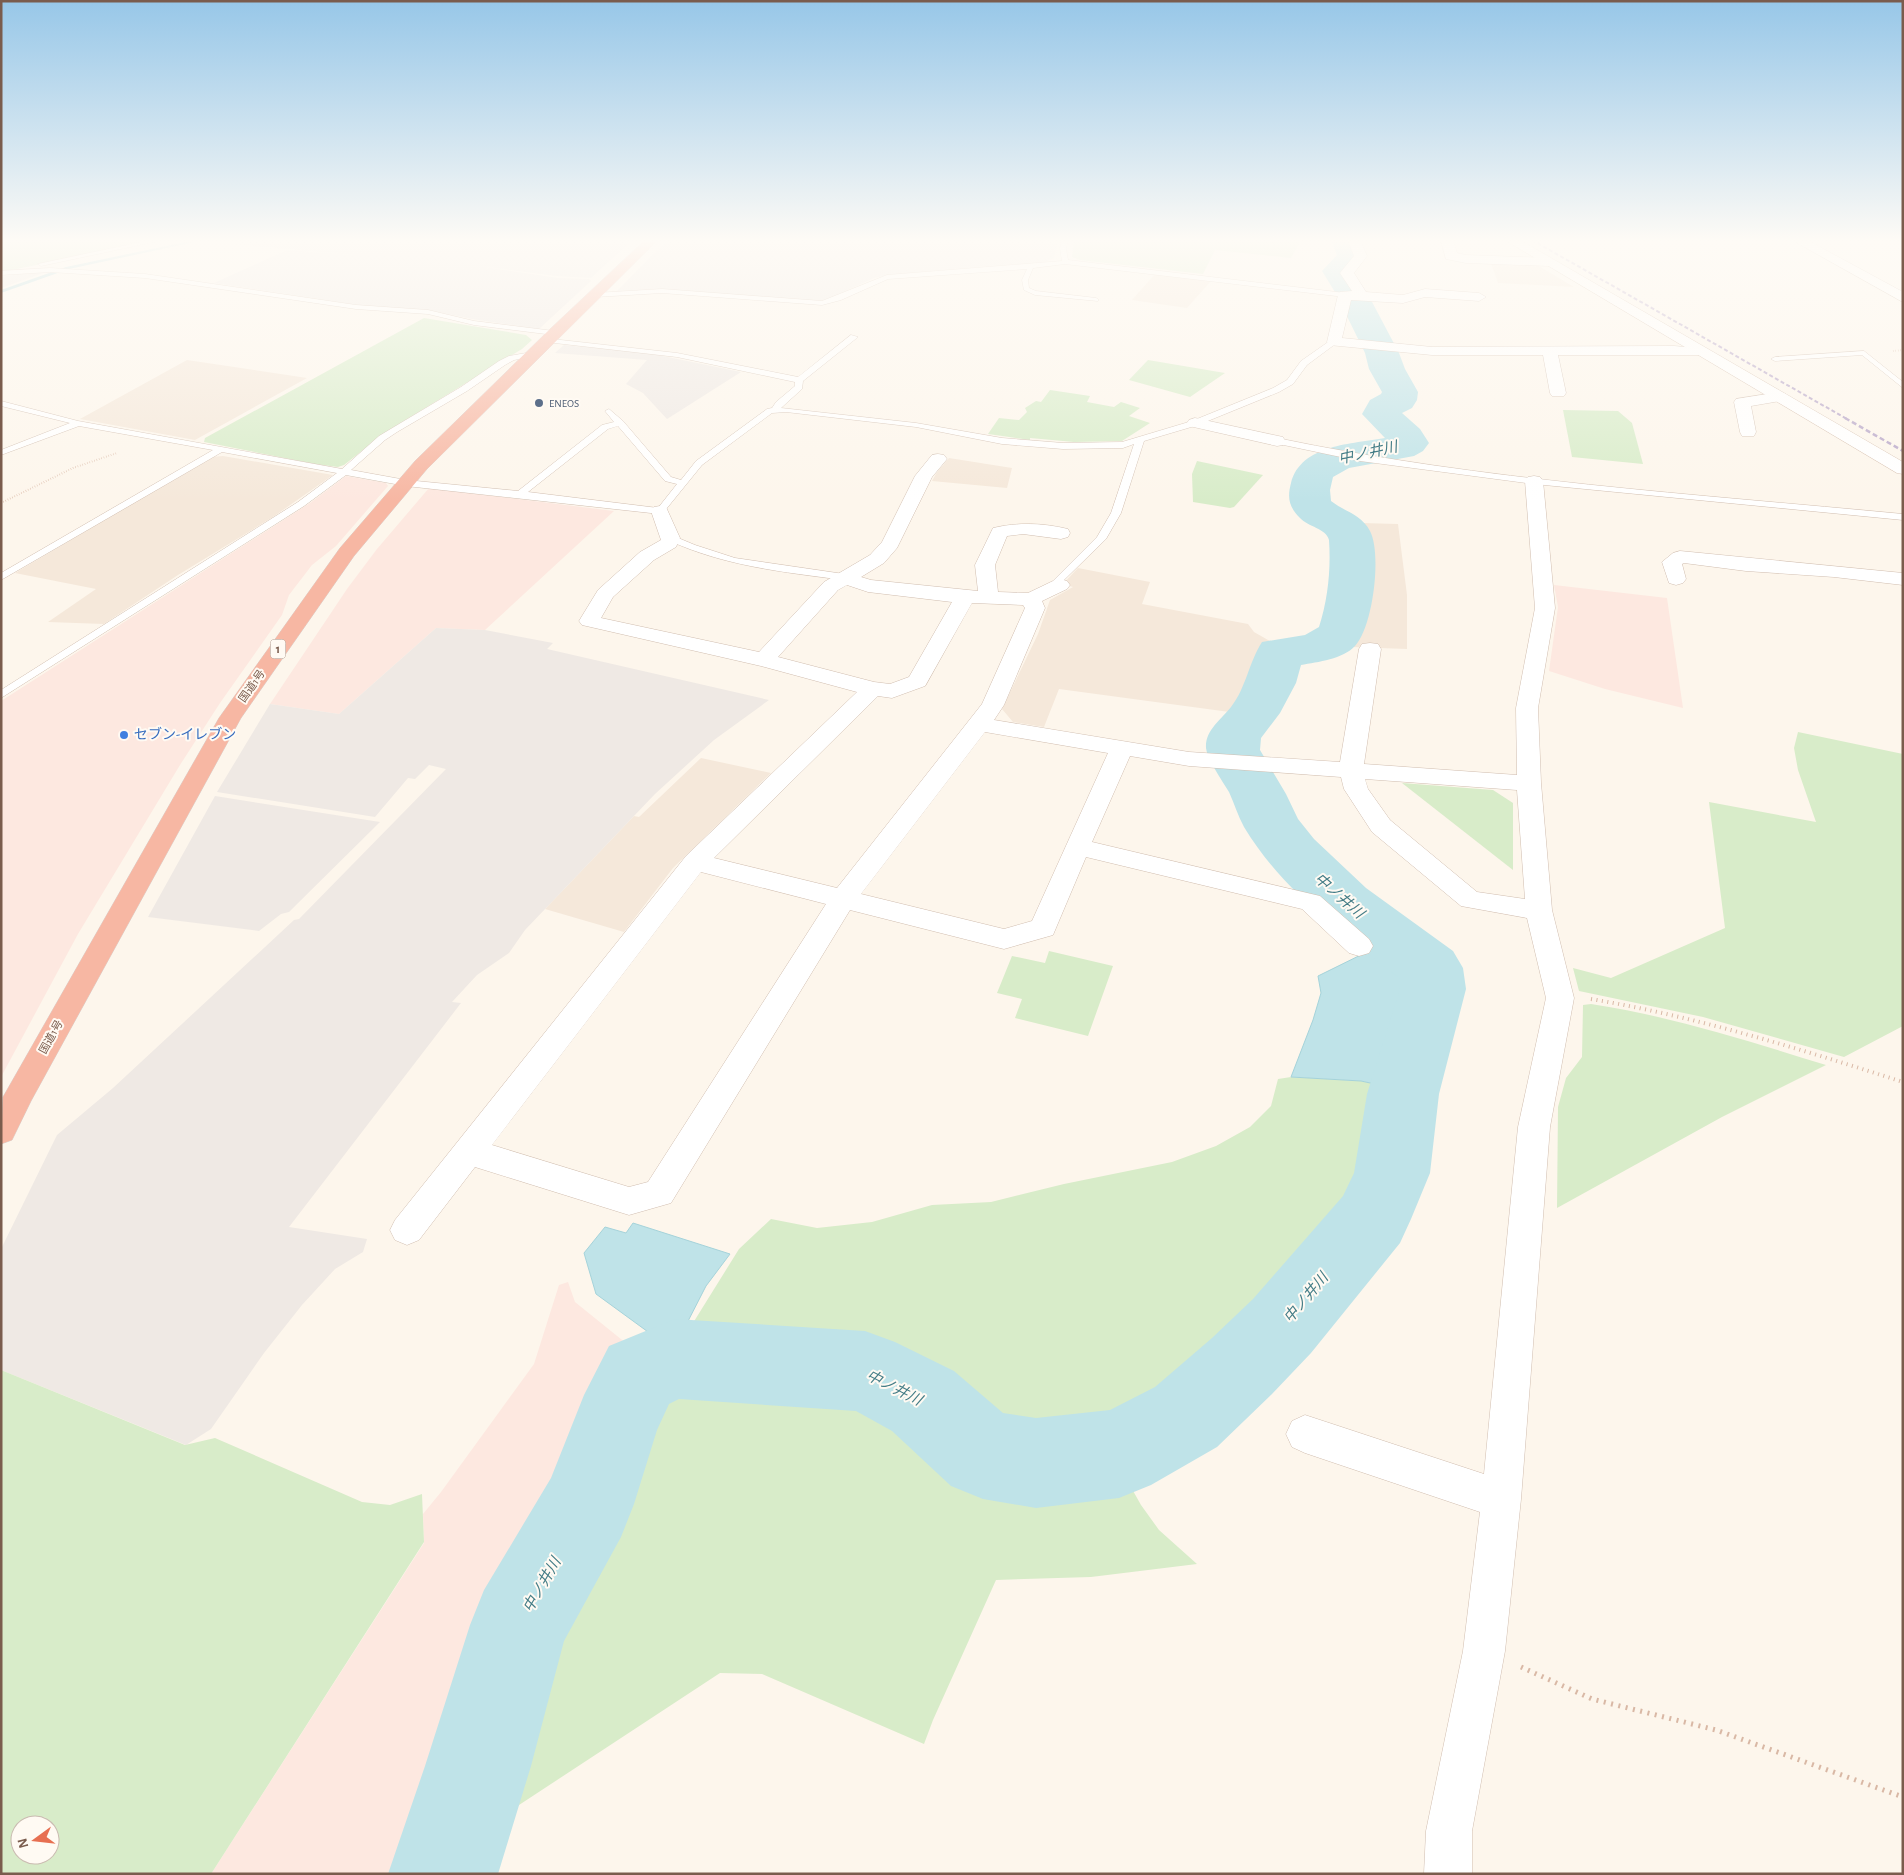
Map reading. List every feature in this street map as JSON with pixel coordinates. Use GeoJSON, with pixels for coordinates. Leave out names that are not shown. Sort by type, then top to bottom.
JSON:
{"type":"FeatureCollection","features":[{"type":"Feature","properties":{"kind":"highway","name":"国道1号"},"geometry":{"type":"LineString","coordinates":[[1,1131],[18,1097],[230,718],[346,552],[421,465],[560,328]]}},
{"type":"Feature","properties":{"kind":"street"},"geometry":{"type":"LineString","coordinates":[[1337,328],[1334,342],[1432,351],[1674,350],[1700,352]]}},
{"type":"Feature","properties":{"kind":"street"},"geometry":{"type":"LineString","coordinates":[[1659,328],[1903,469]]}},
{"type":"Feature","properties":{"kind":"street"},"geometry":{"type":"LineString","coordinates":[[1550,350],[1558,393]]}},
{"type":"Feature","properties":{"kind":"street"},"geometry":{"type":"LineString","coordinates":[[1748,432],[1742,402],[1780,397]]}},
{"type":"Feature","properties":{"kind":"street"},"geometry":{"type":"LineString","coordinates":[[1196,423],[1276,440]]}},
{"type":"Feature","properties":{"kind":"street"},"geometry":{"type":"LineString","coordinates":[[764,660],[831,586],[877,559],[890,544],[924,476],[938,459]]}},
{"type":"Feature","properties":{"kind":"street"},"geometry":{"type":"LineString","coordinates":[[1448,1874],[1450,1831],[1484,1651],[1501,1500],[1534,1127],[1560,998],[1539,910],[1528,784],[1527,708],[1545,608],[1534,481]]}},
{"type":"Feature","properties":{"kind":"street"},"geometry":{"type":"LineString","coordinates":[[660,511],[671,538],[669,543],[647,556],[605,594],[589,621],[764,660],[873,689],[892,691],[916,681],[964,597]]}},
{"type":"Feature","properties":{"kind":"street"},"geometry":{"type":"LineString","coordinates":[[989,598],[985,565],[1000,532],[1024,528],[1061,533]]}},
{"type":"Feature","properties":{"kind":"street"},"geometry":{"type":"LineString","coordinates":[[1676,580],[1672,562],[1680,557],[1903,579]]}},
{"type":"Feature","properties":{"kind":"street"},"geometry":{"type":"LineString","coordinates":[[844,577],[868,586],[989,598],[1031,599],[1060,585]]}},
{"type":"Feature","properties":{"kind":"street"},"geometry":{"type":"LineString","coordinates":[[470,1152],[629,1202],[659,1194],[843,899],[993,705],[1035,608],[1031,599]]}},
{"type":"Feature","properties":{"kind":"street"},"geometry":{"type":"LineString","coordinates":[[1370,649],[1350,770],[1356,789],[1381,826],[1470,900],[1539,910]]}},
{"type":"Feature","properties":{"kind":"street"},"geometry":{"type":"LineString","coordinates":[[408,1230],[695,862],[873,689]]}},
{"type":"Feature","properties":{"kind":"street"},"geometry":{"type":"LineString","coordinates":[[979,724],[1189,759],[1528,784]]}},
{"type":"Feature","properties":{"kind":"street"},"geometry":{"type":"LineString","coordinates":[[695,862],[1004,939],[1043,928],[1122,748]]}},
{"type":"Feature","properties":{"kind":"street"},"geometry":{"type":"LineString","coordinates":[[1077,847],[1311,902],[1359,946]]}},
{"type":"Feature","properties":{"kind":"street"},"geometry":{"type":"LineString","coordinates":[[1305,1434],[1501,1500]]}},
{"type":"Feature","properties":{"kind":"lane"},"geometry":{"type":"LineString","coordinates":[[490,328],[544,343],[677,355],[799,380],[854,338]]}},
{"type":"Feature","properties":{"kind":"lane"},"geometry":{"type":"LineString","coordinates":[[1,404],[78,423],[406,484],[520,494],[660,511],[699,463],[770,411],[786,410],[916,425],[1002,440],[1063,446],[1123,445],[1196,423],[1232,409],[1290,382],[1304,363],[1334,342]]}},
{"type":"Feature","properties":{"kind":"lane"},"geometry":{"type":"LineString","coordinates":[[1,695],[302,504],[394,430],[502,363],[544,343]]}},
{"type":"Feature","properties":{"kind":"lane"},"geometry":{"type":"LineString","coordinates":[[1775,359],[1864,353],[1903,386]]}},
{"type":"Feature","properties":{"kind":"lane"},"geometry":{"type":"LineString","coordinates":[[775,411],[779,404],[799,387],[799,380]]}},
{"type":"Feature","properties":{"kind":"lane"},"geometry":{"type":"LineString","coordinates":[[609,411],[668,479],[682,483]]}},
{"type":"Feature","properties":{"kind":"lane"},"geometry":{"type":"LineString","coordinates":[[1,453],[78,423]]}},
{"type":"Feature","properties":{"kind":"lane"},"geometry":{"type":"LineString","coordinates":[[520,494],[605,427],[620,423]]}},
{"type":"Feature","properties":{"kind":"lane"},"geometry":{"type":"LineString","coordinates":[[1060,585],[1058,581],[1101,539],[1116,513],[1140,440]]}},
{"type":"Feature","properties":{"kind":"lane"},"geometry":{"type":"LineString","coordinates":[[1276,440],[1360,458],[1534,481],[1903,517]]}},
{"type":"Feature","properties":{"kind":"lane"},"geometry":{"type":"LineString","coordinates":[[1,577],[219,450]]}},
{"type":"Feature","properties":{"kind":"lane"},"geometry":{"type":"LineString","coordinates":[[671,538],[718,558],[751,565],[844,577]]}},
{"type":"Feature","properties":{"kind":"path"},"geometry":{"type":"LineString","coordinates":[[1,503],[73,468],[140,446],[168,440]]}},
{"type":"Feature","properties":{"kind":"path"},"geometry":{"type":"LineString","coordinates":[[1560,998],[1582,998],[1637,1007],[1798,1049],[1903,1082]]}},
{"type":"Feature","properties":{"kind":"path"},"geometry":{"type":"LineString","coordinates":[[1484,1651],[1592,1699],[1716,1730],[1903,1797]]}},
{"type":"Feature","properties":{"kind":"shaded area"},"geometry":{"type":"Polygon","coordinates":[[[564,345],[648,353],[741,372],[667,419],[643,393],[626,384],[647,360],[555,353],[564,345]]]}},
{"type":"Feature","properties":{"kind":"shaded area"},"geometry":{"type":"Polygon","coordinates":[[[187,360],[307,378],[195,440],[80,419],[187,360]]]}},
{"type":"Feature","properties":{"kind":"shaded area"},"geometry":{"type":"Polygon","coordinates":[[[223,456],[333,475],[273,517],[178,575],[104,624],[48,622],[96,589],[15,573],[211,457],[223,456]]]}},
{"type":"Feature","properties":{"kind":"shaded area"},"geometry":{"type":"Polygon","coordinates":[[[949,458],[1012,468],[1007,488],[932,481],[949,458]]]}},
{"type":"Feature","properties":{"kind":"shaded area"},"geometry":{"type":"Polygon","coordinates":[[[346,476],[386,483],[388,486],[336,546],[312,565],[289,595],[282,615],[220,703],[180,765],[78,934],[1,1077],[1,701],[310,503],[346,476]]]}},
{"type":"Feature","properties":{"kind":"shaded area"},"geometry":{"type":"Polygon","coordinates":[[[429,488],[614,511],[485,630],[436,628],[339,714],[270,704],[347,589],[377,549],[429,488]]]}},
{"type":"Feature","properties":{"kind":"shaded area"},"geometry":{"type":"Polygon","coordinates":[[[1361,523],[1398,524],[1407,595],[1407,649],[1352,647],[1360,598],[1362,537],[1360,530],[1354,526],[1361,523]]]}},
{"type":"Feature","properties":{"kind":"shaded area"},"geometry":{"type":"Polygon","coordinates":[[[1078,568],[1150,582],[1142,604],[1248,624],[1254,632],[1277,645],[1263,654],[1253,688],[1248,699],[1237,713],[1059,689],[1044,727],[1013,722],[1002,709],[1038,634],[1050,600],[1073,587],[1063,584],[1078,568]]]}},
{"type":"Feature","properties":{"kind":"shaded area"},"geometry":{"type":"Polygon","coordinates":[[[1554,585],[1667,598],[1683,708],[1605,689],[1549,671],[1558,607],[1554,585]]]}},
{"type":"Feature","properties":{"kind":"shaded area"},"geometry":{"type":"Polygon","coordinates":[[[436,628],[485,630],[553,643],[547,649],[769,700],[714,740],[655,794],[525,930],[509,953],[477,975],[452,1002],[461,1003],[289,1227],[367,1239],[363,1252],[335,1269],[302,1305],[264,1353],[211,1429],[186,1445],[1,1370],[1,1249],[57,1135],[113,1088],[294,920],[299,919],[446,769],[429,765],[415,779],[408,778],[375,817],[217,792],[270,704],[339,714],[436,628]]]}},
{"type":"Feature","properties":{"kind":"shaded area"},"geometry":{"type":"Polygon","coordinates":[[[701,758],[771,773],[673,868],[624,932],[545,909],[634,816],[639,817],[701,758]]]}},
{"type":"Feature","properties":{"kind":"shaded area"},"geometry":{"type":"Polygon","coordinates":[[[215,796],[380,822],[289,912],[281,914],[259,931],[148,917],[215,796]]]}},
{"type":"Feature","properties":{"kind":"shaded area"},"geometry":{"type":"Polygon","coordinates":[[[568,1282],[575,1302],[632,1348],[593,1421],[584,1452],[560,1502],[531,1552],[492,1631],[447,1785],[411,1874],[211,1874],[424,1543],[423,1514],[534,1364],[559,1285],[568,1282]]]}},
{"type":"Feature","properties":{"kind":"green space"},"geometry":{"type":"Polygon","coordinates":[[[407,328],[481,328],[526,335],[532,340],[522,349],[386,432],[344,465],[338,467],[204,442],[205,438],[407,328]]]}},
{"type":"Feature","properties":{"kind":"green space"},"geometry":{"type":"Polygon","coordinates":[[[1148,360],[1225,373],[1190,397],[1129,380],[1148,360]]]}},
{"type":"Feature","properties":{"kind":"green space"},"geometry":{"type":"Polygon","coordinates":[[[1050,390],[1090,396],[1087,402],[1114,407],[1121,402],[1140,408],[1129,416],[1150,423],[1122,441],[1074,442],[1030,438],[1030,440],[988,434],[999,418],[1019,420],[1027,412],[1025,408],[1036,401],[1041,402],[1050,390]]]}},
{"type":"Feature","properties":{"kind":"green space"},"geometry":{"type":"Polygon","coordinates":[[[1563,410],[1618,411],[1632,423],[1643,464],[1572,457],[1563,410]]]}},
{"type":"Feature","properties":{"kind":"green space"},"geometry":{"type":"Polygon","coordinates":[[[1197,461],[1263,475],[1234,507],[1193,502],[1192,474],[1197,461]]]}},
{"type":"Feature","properties":{"kind":"green space"},"geometry":{"type":"Polygon","coordinates":[[[1798,732],[1903,754],[1903,1026],[1844,1057],[1703,1017],[1579,991],[1573,968],[1611,978],[1725,928],[1709,802],[1816,822],[1798,770],[1794,748],[1798,732]]]}},
{"type":"Feature","properties":{"kind":"green space"},"geometry":{"type":"Polygon","coordinates":[[[1402,783],[1493,790],[1513,803],[1513,870],[1402,783]]]}},
{"type":"Feature","properties":{"kind":"green space"},"geometry":{"type":"Polygon","coordinates":[[[1049,951],[1113,966],[1088,1036],[1015,1018],[1022,999],[997,993],[1012,956],[1045,963],[1049,951]]]}},
{"type":"Feature","properties":{"kind":"green space"},"geometry":{"type":"Polygon","coordinates":[[[1591,1004],[1680,1022],[1826,1065],[1722,1117],[1557,1208],[1558,1107],[1566,1078],[1582,1057],[1583,1005],[1591,1004]]]}},
{"type":"Feature","properties":{"kind":"green space"},"geometry":{"type":"Polygon","coordinates":[[[1291,1077],[1361,1081],[1384,1086],[1376,1168],[1342,1229],[1269,1312],[1165,1406],[1115,1438],[1026,1445],[984,1434],[961,1414],[935,1386],[865,1354],[688,1340],[688,1331],[739,1249],[771,1219],[817,1228],[872,1222],[932,1205],[991,1202],[1064,1184],[1172,1162],[1216,1146],[1250,1127],[1271,1106],[1278,1079],[1291,1077]]]}},
{"type":"Feature","properties":{"kind":"green space"},"geometry":{"type":"Polygon","coordinates":[[[1,1370],[185,1445],[215,1438],[362,1502],[390,1505],[422,1494],[424,1542],[211,1874],[1,1874],[1,1370]]]}},
{"type":"Feature","properties":{"kind":"green space"},"geometry":{"type":"Polygon","coordinates":[[[688,1370],[838,1386],[876,1393],[914,1410],[939,1445],[970,1465],[1015,1477],[1066,1478],[1123,1473],[1141,1505],[1159,1530],[1197,1564],[1091,1577],[996,1580],[924,1744],[762,1674],[720,1673],[484,1828],[519,1676],[545,1611],[595,1524],[638,1401],[656,1381],[688,1370]]]}},
{"type":"Feature","properties":{"kind":"water"},"geometry":{"type":"Polygon","coordinates":[[[1383,944],[1405,962],[1413,972],[1414,984],[1395,1037],[1384,1086],[1361,1081],[1291,1077],[1313,1020],[1321,993],[1318,976],[1383,944]]]}},
{"type":"Feature","properties":{"kind":"water"},"geometry":{"type":"Polygon","coordinates":[[[633,1223],[730,1254],[706,1286],[685,1327],[655,1337],[596,1294],[584,1253],[605,1227],[626,1233],[633,1223]]]}},
{"type":"Feature","properties":{"kind":"waterway","name":"中ノ井川"},"geometry":{"type":"LineString","coordinates":[[443,1874],[478,1766],[519,1625],[588,1504],[615,1425],[639,1375],[675,1359],[865,1371],[923,1401],[983,1455],[1036,1463],[1119,1454],[1186,1417],[1242,1366],[1282,1326],[1372,1219],[1392,1173],[1403,1094],[1433,989],[1430,968],[1344,903],[1293,853],[1272,825],[1258,794],[1233,750],[1234,736],[1254,713],[1270,683],[1280,653],[1326,644],[1338,636],[1346,617],[1351,585],[1351,540],[1346,528],[1320,514],[1311,504],[1309,497],[1310,488],[1316,471],[1336,459],[1400,448],[1409,443],[1406,437],[1381,414],[1383,408],[1399,400],[1400,392],[1387,369],[1382,353],[1369,328]]}},
{"type":"Feature","properties":{"kind":"railway"},"geometry":{"type":"LineString","coordinates":[[1686,328],[1847,419]]}},
{"type":"Feature","properties":{"kind":"railway"},"geometry":{"type":"LineString","coordinates":[[1845,418],[1903,451]]}},
{"type":"Feature","properties":{"kind":"place","name":"ENEOS"},"geometry":{"type":"Point","coordinates":[539,403]}},
{"type":"Feature","properties":{"kind":"place","name":"セブン-イレブン"},"geometry":{"type":"Point","coordinates":[124,735]}}]}
